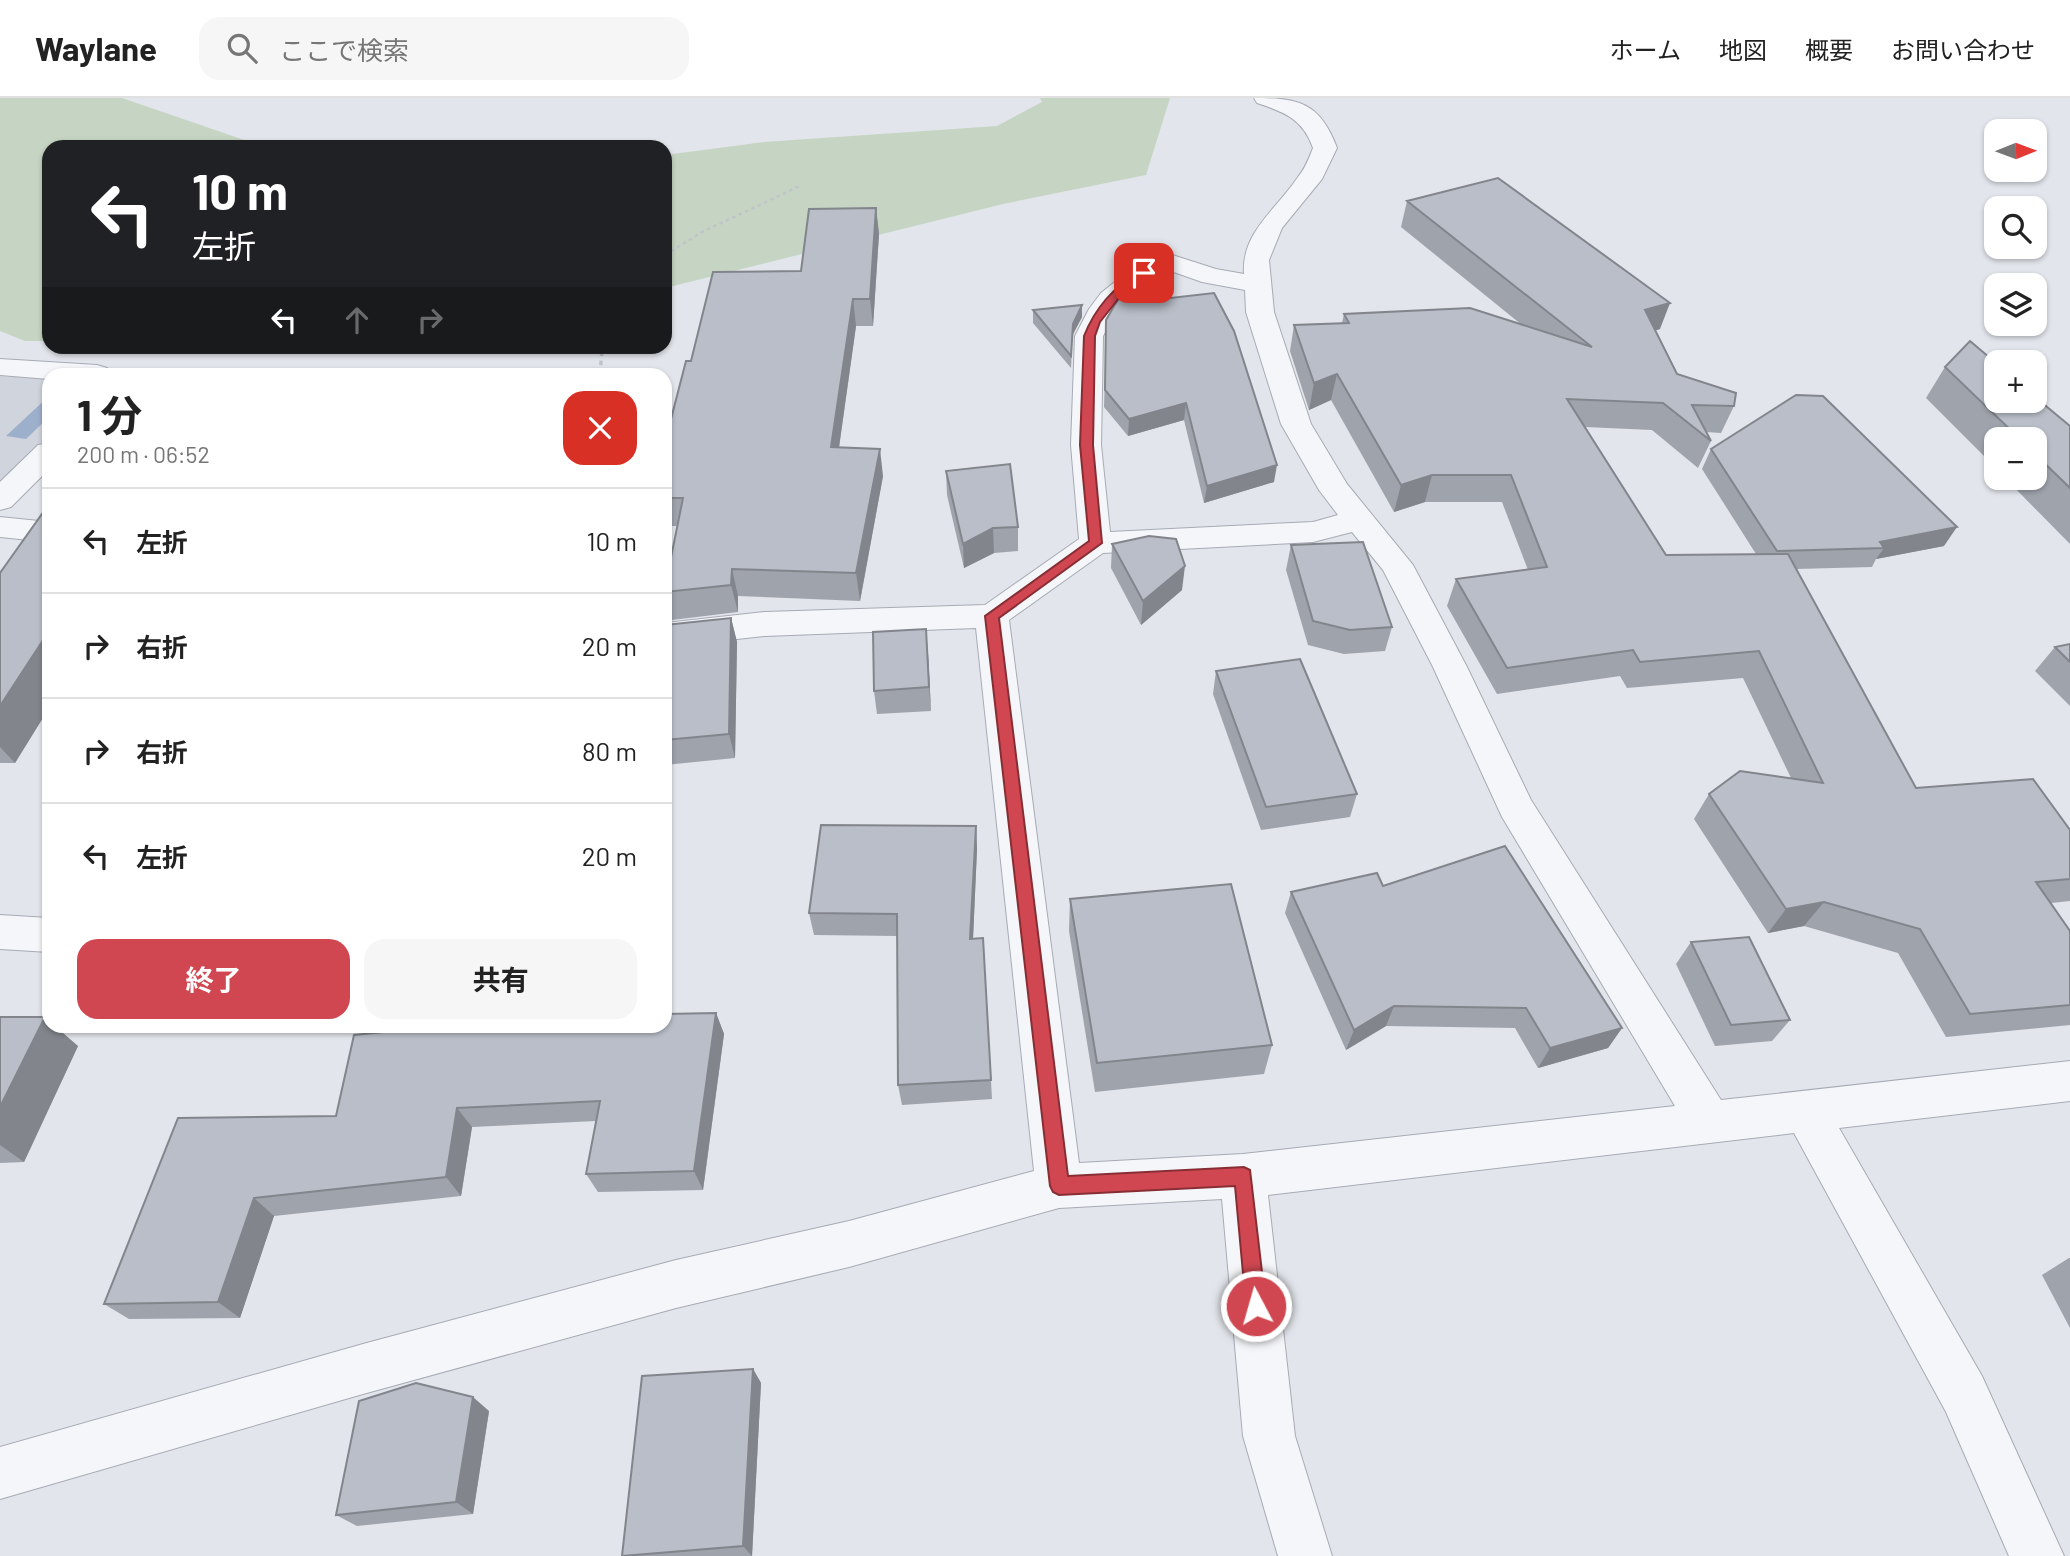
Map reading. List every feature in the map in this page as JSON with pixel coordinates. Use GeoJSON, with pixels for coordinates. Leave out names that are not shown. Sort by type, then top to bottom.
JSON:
{"type":"FeatureCollection","features":[{"type":"Feature","properties":{"kind":"street"},"geometry":{"type":"LineString","coordinates":[[1265,98],[1305,114],[1320,128],[1325,148],[1310,179],[1270,226],[1256,260],[1260,312],[1296,424],[1335,490],[1397,565],[1450,667],[1516,807],[1710,1123]]}},
{"type":"Feature","properties":{"kind":"street"},"geometry":{"type":"LineString","coordinates":[[1095,543],[1086,445],[1089,336],[1095,321],[1123,286],[1166,261],[1211,276],[1258,285]]}},
{"type":"Feature","properties":{"kind":"street"},"geometry":{"type":"LineString","coordinates":[[0,368],[42,371]]}},
{"type":"Feature","properties":{"kind":"street"},"geometry":{"type":"LineString","coordinates":[[0,500],[42,459]]}},
{"type":"Feature","properties":{"kind":"street"},"geometry":{"type":"LineString","coordinates":[[672,634],[765,624],[992,616],[1095,543],[1313,532],[1360,519]]}},
{"type":"Feature","properties":{"kind":"street"},"geometry":{"type":"LineString","coordinates":[[0,527],[42,531]]}},
{"type":"Feature","properties":{"kind":"street"},"geometry":{"type":"LineString","coordinates":[[992,616],[1059,1186]]}},
{"type":"Feature","properties":{"kind":"street"},"geometry":{"type":"LineString","coordinates":[[0,932],[42,935]]}},
{"type":"Feature","properties":{"kind":"street"},"geometry":{"type":"LineString","coordinates":[[0,1473],[363,1369],[676,1284],[849,1244],[1059,1186],[1244,1176],[2070,1082]]}},
{"type":"Feature","properties":{"kind":"street"},"geometry":{"type":"LineString","coordinates":[[1806,1112],[1964,1394],[2037,1556]]}},
{"type":"Feature","properties":{"kind":"street"},"geometry":{"type":"LineString","coordinates":[[1244,1176],[1269,1436],[1305,1556]]}},
{"type":"Feature","properties":{"kind":"path"},"geometry":{"type":"LineString","coordinates":[[672,251],[702,232],[802,185]]}},
{"type":"Feature","properties":{"kind":"shaded area"},"geometry":{"type":"Polygon","coordinates":[[[0,376],[42,379],[42,443],[0,482],[0,376]]]}},
{"type":"Feature","properties":{"kind":"green space"},"geometry":{"type":"Polygon","coordinates":[[[0,98],[122,98],[245,140],[42,140],[42,341],[25,341],[0,331],[0,98]]]}},
{"type":"Feature","properties":{"kind":"green space"},"geometry":{"type":"Polygon","coordinates":[[[1040,98],[1170,98],[1146,175],[1003,204],[672,286],[672,154],[764,142],[997,126],[1042,102],[1040,98]]]}},
{"type":"Feature","properties":{"kind":"water"},"geometry":{"type":"Polygon","coordinates":[[[42,403],[42,424],[26,439],[6,436],[42,403]]]}},
{"type":"Feature","properties":{"kind":"building"},"geometry":{"type":"Polygon","coordinates":[[[1498,178],[1670,303],[1645,310],[1677,374],[1736,393],[1734,406],[1692,405],[1711,441],[1663,403],[1567,399],[1666,555],[1788,554],[1916,788],[2033,779],[2070,830],[2070,879],[2036,882],[2070,931],[2070,1005],[1970,1014],[1920,929],[1824,902],[1786,909],[1709,794],[1740,771],[1823,783],[1759,651],[1640,662],[1633,650],[1507,668],[1456,579],[1547,567],[1511,475],[1432,475],[1401,485],[1337,374],[1314,383],[1294,325],[1349,323],[1344,314],[1470,308],[1592,347],[1407,201],[1498,178]]]}},
{"type":"Feature","properties":{"kind":"building"},"geometry":{"type":"Polygon","coordinates":[[[876,208],[870,299],[853,299],[831,447],[880,449],[856,573],[732,569],[731,585],[672,591],[672,552],[683,498],[672,498],[672,415],[686,361],[691,361],[713,272],[801,271],[809,209],[876,208]]]}},
{"type":"Feature","properties":{"kind":"building"},"geometry":{"type":"Polygon","coordinates":[[[1214,293],[1234,331],[1277,465],[1207,486],[1186,403],[1129,419],[1105,390],[1106,320],[1120,296],[1136,294],[1153,300],[1214,293]]]}},
{"type":"Feature","properties":{"kind":"building"},"geometry":{"type":"Polygon","coordinates":[[[1082,305],[1073,324],[1071,356],[1033,310],[1082,305]]]}},
{"type":"Feature","properties":{"kind":"building"},"geometry":{"type":"Polygon","coordinates":[[[1970,341],[1984,353],[1984,404],[1945,367],[1970,341]]]}},
{"type":"Feature","properties":{"kind":"building"},"geometry":{"type":"Polygon","coordinates":[[[1796,395],[1823,396],[1957,527],[1880,542],[1884,548],[1777,551],[1711,449],[1796,395]]]}},
{"type":"Feature","properties":{"kind":"building"},"geometry":{"type":"Polygon","coordinates":[[[2047,407],[2070,426],[2070,488],[2047,466],[2047,427],[2008,427],[1993,413],[2047,413],[2047,407]]]}},
{"type":"Feature","properties":{"kind":"building"},"geometry":{"type":"Polygon","coordinates":[[[1010,464],[1018,527],[993,528],[963,544],[946,471],[1010,464]]]}},
{"type":"Feature","properties":{"kind":"building"},"geometry":{"type":"Polygon","coordinates":[[[42,514],[42,642],[0,706],[0,573],[42,514]]]}},
{"type":"Feature","properties":{"kind":"building"},"geometry":{"type":"Polygon","coordinates":[[[1149,536],[1176,539],[1185,566],[1143,601],[1112,544],[1149,536]]]}},
{"type":"Feature","properties":{"kind":"building"},"geometry":{"type":"Polygon","coordinates":[[[1363,542],[1392,627],[1350,630],[1313,621],[1291,545],[1363,542]]]}},
{"type":"Feature","properties":{"kind":"building"},"geometry":{"type":"Polygon","coordinates":[[[731,618],[729,734],[672,739],[672,624],[731,618]]]}},
{"type":"Feature","properties":{"kind":"building"},"geometry":{"type":"Polygon","coordinates":[[[926,629],[929,687],[874,691],[873,632],[926,629]]]}},
{"type":"Feature","properties":{"kind":"building"},"geometry":{"type":"Polygon","coordinates":[[[2070,644],[2070,662],[2055,647],[2070,644]]]}},
{"type":"Feature","properties":{"kind":"building"},"geometry":{"type":"Polygon","coordinates":[[[1300,659],[1357,794],[1266,807],[1216,671],[1300,659]]]}},
{"type":"Feature","properties":{"kind":"building"},"geometry":{"type":"Polygon","coordinates":[[[821,825],[976,826],[970,939],[983,938],[991,1080],[898,1085],[897,914],[809,913],[821,825]]]}},
{"type":"Feature","properties":{"kind":"building"},"geometry":{"type":"Polygon","coordinates":[[[1505,846],[1622,1028],[1550,1048],[1526,1008],[1394,1006],[1354,1030],[1291,892],[1377,873],[1383,886],[1505,846]]]}},
{"type":"Feature","properties":{"kind":"building"},"geometry":{"type":"Polygon","coordinates":[[[1231,884],[1272,1045],[1097,1063],[1070,899],[1231,884]]]}},
{"type":"Feature","properties":{"kind":"building"},"geometry":{"type":"Polygon","coordinates":[[[1749,937],[1790,1020],[1731,1025],[1691,942],[1749,937]]]}},
{"type":"Feature","properties":{"kind":"building"},"geometry":{"type":"Polygon","coordinates":[[[716,1013],[694,1171],[586,1174],[600,1101],[457,1108],[446,1177],[254,1198],[218,1302],[104,1304],[178,1118],[336,1116],[354,1035],[672,1033],[672,1014],[716,1013]]]}},
{"type":"Feature","properties":{"kind":"building"},"geometry":{"type":"Polygon","coordinates":[[[0,1017],[42,1017],[42,1023],[0,1107],[0,1017]]]}},
{"type":"Feature","properties":{"kind":"building"},"geometry":{"type":"Polygon","coordinates":[[[753,1369],[743,1546],[622,1556],[642,1376],[753,1369]]]}},
{"type":"Feature","properties":{"kind":"building"},"geometry":{"type":"Polygon","coordinates":[[[416,1383],[473,1397],[456,1502],[336,1515],[359,1401],[416,1383]]]}},
{"type":"Feature","properties":{"kind":"route"},"geometry":{"type":"LineString","coordinates":[[1144,273],[1123,286],[1095,321],[1089,336],[1086,445],[1095,543],[992,616],[1059,1186],[1244,1176],[1256,1306]]}}]}
